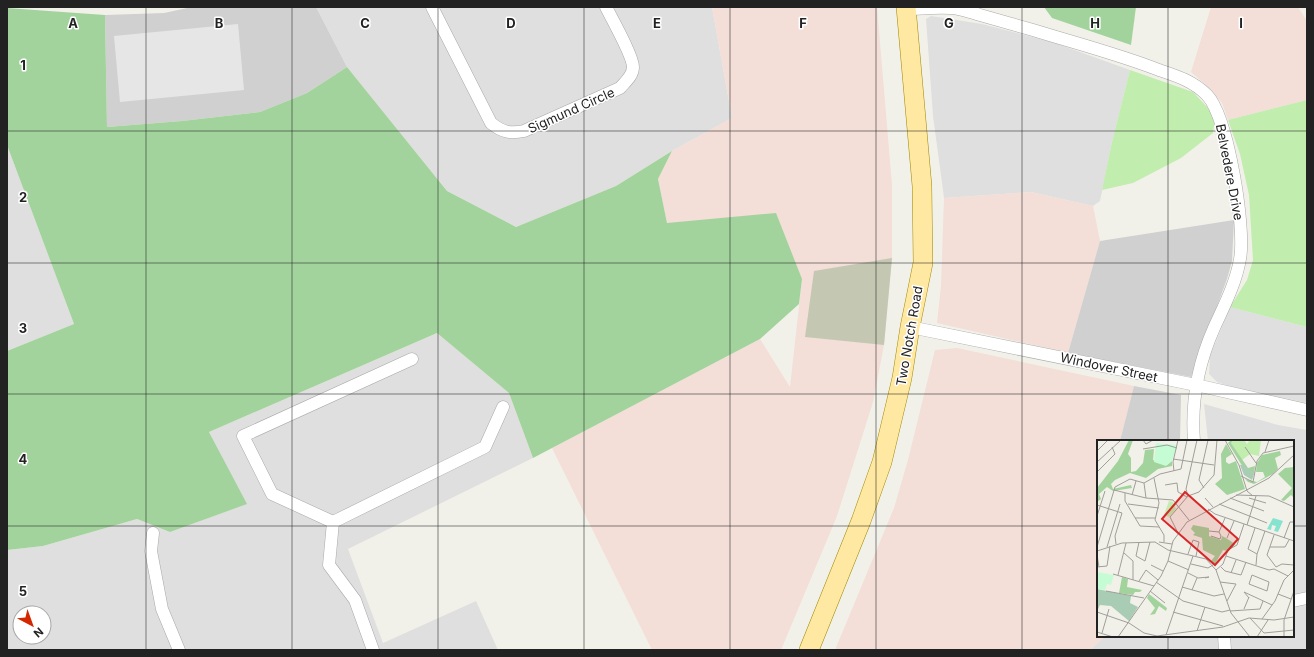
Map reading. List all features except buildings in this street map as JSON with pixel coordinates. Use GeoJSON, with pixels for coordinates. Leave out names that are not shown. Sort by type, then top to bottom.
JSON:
{"type":"FeatureCollection","features":[{"type":"Feature","properties":{"kind":"main road","name":"Two Notch Road"},"geometry":{"type":"LineString","coordinates":[[809,650],[861,522],[882,462],[902,378],[910,327],[923,263],[922,186],[906,8]]}},
{"type":"Feature","properties":{"kind":"street","name":"Sigmund Circle"},"geometry":{"type":"LineString","coordinates":[[432,7],[491,123],[498,129],[515,133],[524,131],[620,88],[632,75],[633,67],[631,57],[606,7]]}},
{"type":"Feature","properties":{"kind":"street","name":"Belvedere Drive"},"geometry":{"type":"LineString","coordinates":[[906,8],[956,8],[1141,63],[1189,81],[1208,96],[1218,112],[1225,137],[1236,191],[1242,240],[1238,267],[1230,293],[1206,349],[1196,385],[1193,426],[1194,440]]}},
{"type":"Feature","properties":{"kind":"street","name":"Windover Street"},"geometry":{"type":"LineString","coordinates":[[910,327],[1196,385],[1307,410]]}},
{"type":"Feature","properties":{"kind":"street"},"geometry":{"type":"LineString","coordinates":[[333,522],[272,494],[243,436],[412,359]]}},
{"type":"Feature","properties":{"kind":"street"},"geometry":{"type":"LineString","coordinates":[[333,522],[485,447],[503,407]]}},
{"type":"Feature","properties":{"kind":"street"},"geometry":{"type":"LineString","coordinates":[[333,522],[329,565],[355,600],[373,650]]}},
{"type":"Feature","properties":{"kind":"street"},"geometry":{"type":"LineString","coordinates":[[153,533],[151,551],[162,609],[179,650]]}},
{"type":"Feature","properties":{"kind":"street"},"geometry":{"type":"LineString","coordinates":[[1294,601],[1307,598]]}},
{"type":"Feature","properties":{"kind":"street"},"geometry":{"type":"LineString","coordinates":[[1224,637],[1225,650]]}},
{"type":"Feature","properties":{"kind":"shaded area"},"geometry":{"type":"Polygon","coordinates":[[[192,7],[316,7],[347,67],[307,93],[260,112],[182,121],[107,127],[105,15],[164,13],[192,7]]]}},
{"type":"Feature","properties":{"kind":"shaded area"},"geometry":{"type":"Polygon","coordinates":[[[316,7],[712,7],[732,118],[672,151],[616,186],[516,227],[447,191],[347,67],[316,7]]]}},
{"type":"Feature","properties":{"kind":"shaded area"},"geometry":{"type":"Polygon","coordinates":[[[712,7],[877,7],[892,185],[892,258],[884,345],[873,402],[837,516],[781,650],[652,650],[552,448],[760,339],[790,387],[802,279],[667,223],[658,179],[672,151],[732,118],[712,7]]]}},
{"type":"Feature","properties":{"kind":"shaded area"},"geometry":{"type":"Polygon","coordinates":[[[1211,7],[1298,7],[1307,21],[1307,100],[1228,120],[1222,103],[1207,86],[1191,72],[1211,7]]]}},
{"type":"Feature","properties":{"kind":"shaded area"},"geometry":{"type":"Polygon","coordinates":[[[931,16],[982,24],[1055,43],[1130,70],[1112,142],[1100,201],[1093,206],[1031,192],[944,198],[933,116],[926,19],[931,16]]]}},
{"type":"Feature","properties":{"kind":"shaded area"},"geometry":{"type":"Polygon","coordinates":[[[238,24],[244,90],[120,102],[114,36],[238,24]]]}},
{"type":"Feature","properties":{"kind":"shaded area"},"geometry":{"type":"Polygon","coordinates":[[[7,145],[74,324],[7,351],[7,145]]]}},
{"type":"Feature","properties":{"kind":"shaded area"},"geometry":{"type":"Polygon","coordinates":[[[1031,192],[1093,206],[1100,241],[1068,353],[937,323],[941,286],[944,198],[1031,192]]]}},
{"type":"Feature","properties":{"kind":"shaded area"},"geometry":{"type":"Polygon","coordinates":[[[1234,220],[1232,261],[1227,279],[1191,377],[1068,353],[1100,241],[1234,220]]]}},
{"type":"Feature","properties":{"kind":"shaded area"},"geometry":{"type":"Polygon","coordinates":[[[892,258],[884,345],[805,337],[814,271],[892,258]]]}},
{"type":"Feature","properties":{"kind":"shaded area"},"geometry":{"type":"Polygon","coordinates":[[[1230,307],[1307,327],[1307,403],[1228,386],[1217,382],[1209,374],[1210,356],[1230,307]]]}},
{"type":"Feature","properties":{"kind":"shaded area"},"geometry":{"type":"Polygon","coordinates":[[[437,333],[509,393],[533,458],[348,549],[383,643],[476,601],[498,650],[7,650],[7,550],[43,546],[137,519],[170,532],[246,504],[209,432],[437,333]]]}},
{"type":"Feature","properties":{"kind":"shaded area"},"geometry":{"type":"Polygon","coordinates":[[[957,348],[1134,386],[1120,440],[1097,440],[1097,637],[1104,637],[1090,650],[835,650],[894,508],[908,460],[935,350],[957,348]]]}},
{"type":"Feature","properties":{"kind":"shaded area"},"geometry":{"type":"Polygon","coordinates":[[[1134,386],[1181,395],[1180,440],[1120,440],[1134,386]]]}},
{"type":"Feature","properties":{"kind":"shaded area"},"geometry":{"type":"Polygon","coordinates":[[[1204,404],[1278,425],[1307,430],[1307,650],[1090,650],[1104,637],[1294,637],[1294,440],[1208,440],[1204,404]]]}},
{"type":"Feature","properties":{"kind":"green space"},"geometry":{"type":"Polygon","coordinates":[[[1044,7],[1136,7],[1131,45],[1052,18],[1044,7]]]}},
{"type":"Feature","properties":{"kind":"green space"},"geometry":{"type":"Polygon","coordinates":[[[7,8],[105,15],[107,127],[182,121],[260,112],[307,93],[347,67],[447,191],[516,227],[616,186],[672,151],[658,179],[667,223],[776,213],[802,279],[799,304],[760,339],[533,458],[509,393],[437,333],[209,432],[247,504],[170,532],[137,519],[43,546],[7,550],[7,351],[74,324],[7,145],[7,8]]]}},
{"type":"Feature","properties":{"kind":"green space"},"geometry":{"type":"Polygon","coordinates":[[[1130,70],[1193,92],[1207,107],[1215,119],[1213,133],[1181,158],[1133,183],[1102,190],[1112,142],[1130,70]]]}},
{"type":"Feature","properties":{"kind":"green space"},"geometry":{"type":"Polygon","coordinates":[[[1307,100],[1307,327],[1230,307],[1247,280],[1253,260],[1249,195],[1240,154],[1228,120],[1307,100]]]}}]}
